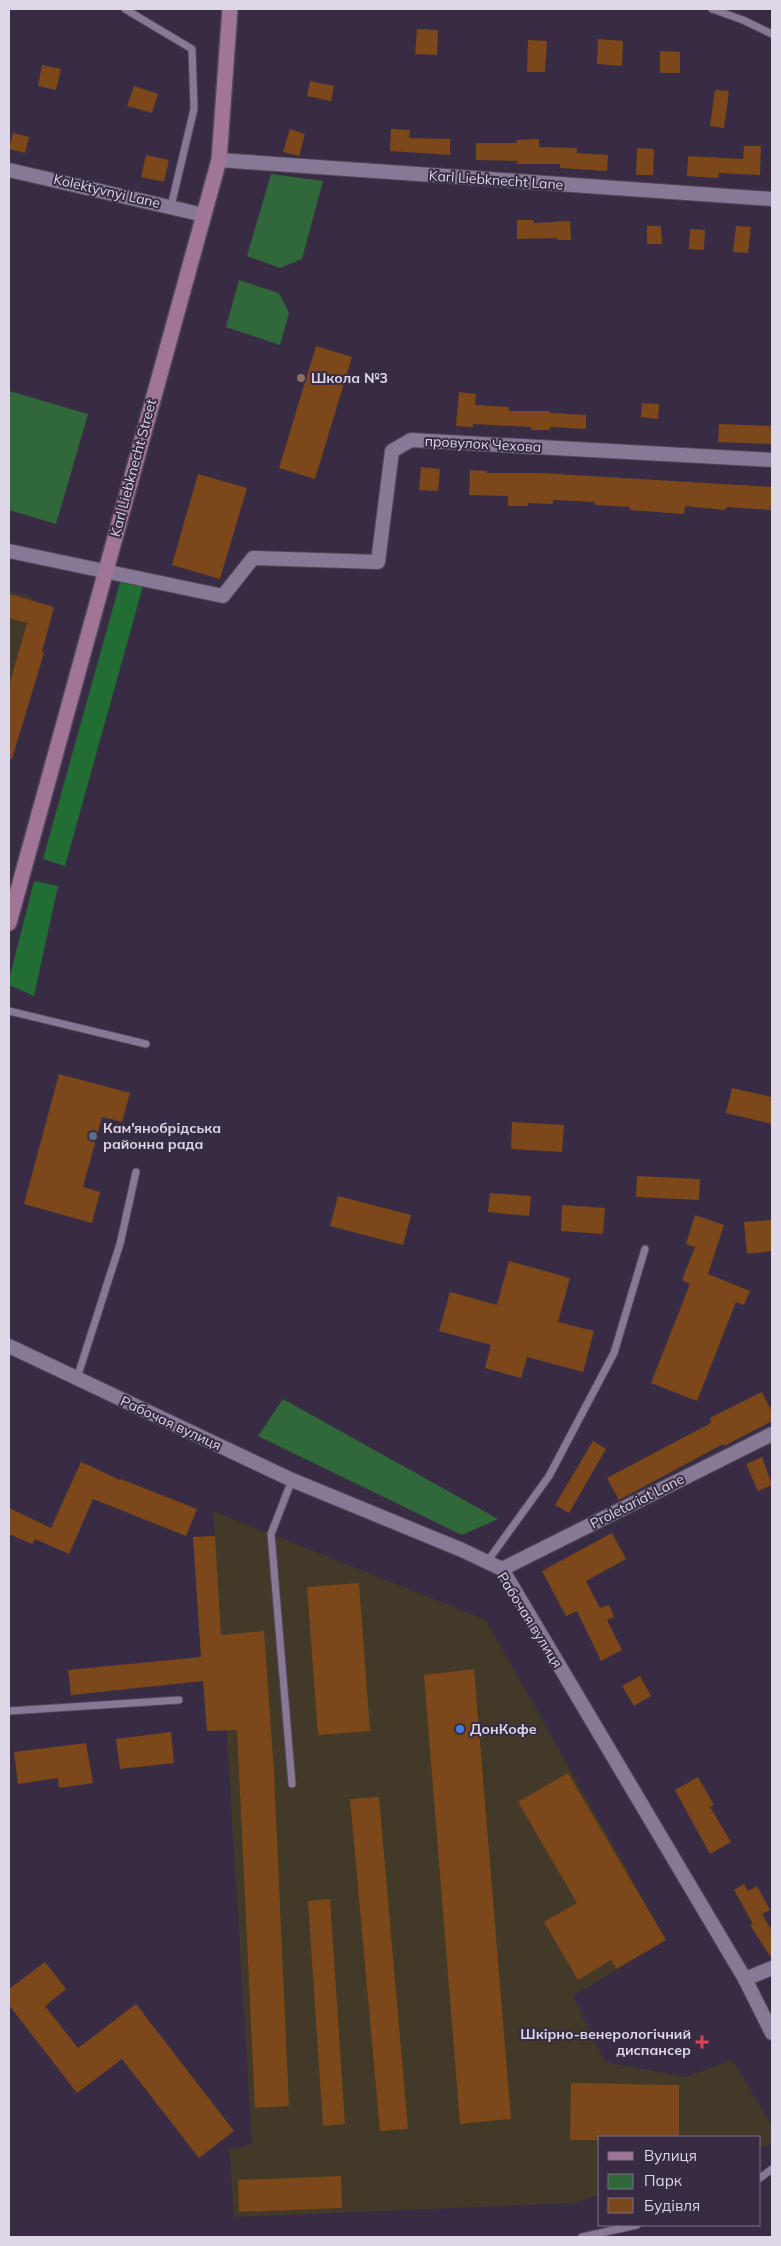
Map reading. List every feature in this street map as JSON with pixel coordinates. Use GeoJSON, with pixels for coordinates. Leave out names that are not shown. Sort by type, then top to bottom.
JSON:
{"type":"FeatureCollection","features":[{"type":"Feature","properties":{"kind":"street","name":"Karl Liebknecht Street"},"geometry":{"type":"LineString","coordinates":[[9,923],[219,160],[230,9]]}},
{"type":"Feature","properties":{"kind":"street","name":"Karl Liebknecht Lane"},"geometry":{"type":"LineString","coordinates":[[219,160],[772,199]]}},
{"type":"Feature","properties":{"kind":"street","name":"Kolektyvnyi Lane"},"geometry":{"type":"LineString","coordinates":[[9,170],[204,215]]}},
{"type":"Feature","properties":{"kind":"street","name":"провулок Чехова"},"geometry":{"type":"LineString","coordinates":[[105,573],[223,596],[253,558],[378,562],[392,451],[411,440],[772,460]]}},
{"type":"Feature","properties":{"kind":"street"},"geometry":{"type":"LineString","coordinates":[[9,551],[105,573]]}},
{"type":"Feature","properties":{"kind":"street","name":"Рабочая вулиця"},"geometry":{"type":"LineString","coordinates":[[9,1346],[292,1480],[462,1550],[502,1570],[745,1979],[772,2033]]}},
{"type":"Feature","properties":{"kind":"street","name":"Proletariat Lane"},"geometry":{"type":"LineString","coordinates":[[502,1570],[772,1434]]}},
{"type":"Feature","properties":{"kind":"street"},"geometry":{"type":"LineString","coordinates":[[745,1979],[772,1968]]}},
{"type":"Feature","properties":{"kind":"lane"},"geometry":{"type":"LineString","coordinates":[[125,9],[192,50],[194,109],[171,206]]}},
{"type":"Feature","properties":{"kind":"lane"},"geometry":{"type":"LineString","coordinates":[[712,9],[772,34]]}},
{"type":"Feature","properties":{"kind":"lane"},"geometry":{"type":"LineString","coordinates":[[9,1011],[146,1044]]}},
{"type":"Feature","properties":{"kind":"lane"},"geometry":{"type":"LineString","coordinates":[[77,1378],[120,1244],[136,1172]]}},
{"type":"Feature","properties":{"kind":"lane"},"geometry":{"type":"LineString","coordinates":[[487,1562],[549,1476],[614,1353],[645,1249]]}},
{"type":"Feature","properties":{"kind":"lane"},"geometry":{"type":"LineString","coordinates":[[292,1480],[271,1534],[292,1784]]}},
{"type":"Feature","properties":{"kind":"lane"},"geometry":{"type":"LineString","coordinates":[[9,1712],[179,1700]]}},
{"type":"Feature","properties":{"kind":"lane"},"geometry":{"type":"LineString","coordinates":[[761,2177],[772,2169]]}},
{"type":"Feature","properties":{"kind":"lane"},"geometry":{"type":"LineString","coordinates":[[582,2237],[632,2226]]}},
{"type":"Feature","properties":{"kind":"shaded area"},"geometry":{"type":"Polygon","coordinates":[[[9,591],[33,598],[9,686],[9,591]]]}},
{"type":"Feature","properties":{"kind":"shaded area"},"geometry":{"type":"Polygon","coordinates":[[[213,1511],[486,1620],[666,1940],[573,1996],[605,2062],[686,2077],[732,2060],[772,2125],[772,2144],[761,2147],[761,2136],[598,2136],[598,2196],[574,2203],[234,2217],[229,2149],[252,2144],[213,1511]]]}},
{"type":"Feature","properties":{"kind":"green space"},"geometry":{"type":"Polygon","coordinates":[[[271,174],[323,181],[302,259],[280,268],[247,256],[271,174]]]}},
{"type":"Feature","properties":{"kind":"green space"},"geometry":{"type":"Polygon","coordinates":[[[239,280],[279,293],[289,313],[280,345],[226,327],[239,280]]]}},
{"type":"Feature","properties":{"kind":"green space"},"geometry":{"type":"Polygon","coordinates":[[[9,391],[88,414],[56,524],[9,510],[9,391]]]}},
{"type":"Feature","properties":{"kind":"green space"},"geometry":{"type":"Polygon","coordinates":[[[121,579],[143,586],[65,866],[43,859],[121,579]]]}},
{"type":"Feature","properties":{"kind":"green space"},"geometry":{"type":"Polygon","coordinates":[[[34,881],[58,886],[34,996],[9,985],[9,980],[34,881]]]}},
{"type":"Feature","properties":{"kind":"green space"},"geometry":{"type":"Polygon","coordinates":[[[283,1399],[498,1519],[462,1535],[258,1436],[283,1399]]]}},
{"type":"Feature","properties":{"kind":"building"},"geometry":{"type":"Polygon","coordinates":[[[417,29],[438,30],[437,55],[415,54],[417,29]]]}},
{"type":"Feature","properties":{"kind":"building"},"geometry":{"type":"Polygon","coordinates":[[[598,39],[623,41],[622,66],[597,64],[598,39]]]}},
{"type":"Feature","properties":{"kind":"building"},"geometry":{"type":"Polygon","coordinates":[[[528,40],[547,41],[545,72],[527,72],[528,40]]]}},
{"type":"Feature","properties":{"kind":"building"},"geometry":{"type":"Polygon","coordinates":[[[660,51],[680,52],[680,73],[660,73],[660,51]]]}},
{"type":"Feature","properties":{"kind":"building"},"geometry":{"type":"Polygon","coordinates":[[[42,65],[61,69],[56,90],[38,86],[42,65]]]}},
{"type":"Feature","properties":{"kind":"building"},"geometry":{"type":"Polygon","coordinates":[[[310,81],[334,86],[331,101],[307,96],[310,81]]]}},
{"type":"Feature","properties":{"kind":"building"},"geometry":{"type":"Polygon","coordinates":[[[134,86],[158,94],[152,113],[127,106],[134,86]]]}},
{"type":"Feature","properties":{"kind":"building"},"geometry":{"type":"Polygon","coordinates":[[[715,90],[729,91],[724,128],[710,126],[715,90]]]}},
{"type":"Feature","properties":{"kind":"building"},"geometry":{"type":"Polygon","coordinates":[[[290,129],[305,134],[299,156],[283,152],[290,129]]]}},
{"type":"Feature","properties":{"kind":"building"},"geometry":{"type":"Polygon","coordinates":[[[391,129],[410,130],[409,138],[450,139],[450,155],[390,151],[391,129]]]}},
{"type":"Feature","properties":{"kind":"building"},"geometry":{"type":"Polygon","coordinates":[[[13,133],[29,137],[25,153],[9,149],[13,133]]]}},
{"type":"Feature","properties":{"kind":"building"},"geometry":{"type":"Polygon","coordinates":[[[539,139],[539,147],[577,148],[577,153],[608,155],[607,171],[560,168],[560,164],[517,164],[517,161],[476,160],[476,143],[517,143],[517,140],[539,139]]]}},
{"type":"Feature","properties":{"kind":"building"},"geometry":{"type":"Polygon","coordinates":[[[744,146],[761,146],[760,175],[719,173],[718,178],[687,176],[688,156],[743,159],[744,146]]]}},
{"type":"Feature","properties":{"kind":"building"},"geometry":{"type":"Polygon","coordinates":[[[637,148],[654,149],[653,175],[636,175],[637,148]]]}},
{"type":"Feature","properties":{"kind":"building"},"geometry":{"type":"Polygon","coordinates":[[[146,155],[169,160],[164,182],[141,177],[146,155]]]}},
{"type":"Feature","properties":{"kind":"building"},"geometry":{"type":"Polygon","coordinates":[[[517,220],[534,220],[534,223],[570,221],[571,240],[557,240],[557,238],[517,239],[517,220]]]}},
{"type":"Feature","properties":{"kind":"building"},"geometry":{"type":"Polygon","coordinates":[[[647,226],[661,226],[662,244],[647,244],[647,226]]]}},
{"type":"Feature","properties":{"kind":"building"},"geometry":{"type":"Polygon","coordinates":[[[736,226],[751,227],[748,253],[733,252],[736,226]]]}},
{"type":"Feature","properties":{"kind":"building"},"geometry":{"type":"Polygon","coordinates":[[[690,229],[705,230],[704,250],[689,249],[690,229]]]}},
{"type":"Feature","properties":{"kind":"building"},"geometry":{"type":"Polygon","coordinates":[[[316,346],[352,357],[315,479],[279,468],[316,346]]]}},
{"type":"Feature","properties":{"kind":"building"},"geometry":{"type":"Polygon","coordinates":[[[459,392],[476,394],[475,405],[509,407],[509,411],[550,411],[550,413],[586,415],[586,429],[550,427],[550,430],[531,430],[531,427],[473,424],[473,427],[456,426],[459,392]]]}},
{"type":"Feature","properties":{"kind":"building"},"geometry":{"type":"Polygon","coordinates":[[[642,403],[659,404],[658,419],[641,417],[642,403]]]}},
{"type":"Feature","properties":{"kind":"building"},"geometry":{"type":"Polygon","coordinates":[[[719,424],[772,426],[772,444],[718,442],[719,424]]]}},
{"type":"Feature","properties":{"kind":"building"},"geometry":{"type":"Polygon","coordinates":[[[421,467],[440,469],[438,491],[419,490],[421,467]]]}},
{"type":"Feature","properties":{"kind":"building"},"geometry":{"type":"Polygon","coordinates":[[[470,470],[487,471],[487,473],[540,473],[772,487],[772,510],[726,507],[726,510],[685,506],[684,514],[630,510],[630,507],[595,505],[595,502],[553,500],[553,504],[528,503],[528,506],[508,506],[508,496],[469,495],[470,470]]]}},
{"type":"Feature","properties":{"kind":"building"},"geometry":{"type":"Polygon","coordinates":[[[198,474],[247,488],[220,579],[172,565],[198,474]]]}},
{"type":"Feature","properties":{"kind":"building"},"geometry":{"type":"Polygon","coordinates":[[[9,594],[54,607],[42,652],[44,653],[12,759],[9,759],[9,685],[27,623],[9,618],[9,594]]]}},
{"type":"Feature","properties":{"kind":"building"},"geometry":{"type":"Polygon","coordinates":[[[59,1074],[130,1093],[122,1122],[102,1117],[83,1187],[100,1192],[92,1223],[24,1204],[59,1074]]]}},
{"type":"Feature","properties":{"kind":"building"},"geometry":{"type":"Polygon","coordinates":[[[732,1088],[772,1097],[772,1124],[726,1113],[732,1088]]]}},
{"type":"Feature","properties":{"kind":"building"},"geometry":{"type":"Polygon","coordinates":[[[512,1122],[564,1125],[562,1152],[511,1149],[512,1122]]]}},
{"type":"Feature","properties":{"kind":"building"},"geometry":{"type":"Polygon","coordinates":[[[637,1176],[700,1179],[699,1200],[636,1197],[637,1176]]]}},
{"type":"Feature","properties":{"kind":"building"},"geometry":{"type":"Polygon","coordinates":[[[490,1193],[531,1196],[529,1216],[488,1212],[490,1193]]]}},
{"type":"Feature","properties":{"kind":"building"},"geometry":{"type":"Polygon","coordinates":[[[338,1196],[411,1215],[403,1245],[330,1226],[338,1196]]]}},
{"type":"Feature","properties":{"kind":"building"},"geometry":{"type":"Polygon","coordinates":[[[562,1205],[605,1208],[603,1234],[561,1231],[562,1205]]]}},
{"type":"Feature","properties":{"kind":"building"},"geometry":{"type":"Polygon","coordinates":[[[695,1215],[724,1225],[708,1274],[750,1291],[744,1305],[736,1302],[697,1401],[651,1383],[690,1284],[682,1280],[695,1247],[686,1244],[695,1215]]]}},
{"type":"Feature","properties":{"kind":"building"},"geometry":{"type":"Polygon","coordinates":[[[772,1220],[772,1251],[747,1254],[744,1222],[772,1220]]]}},
{"type":"Feature","properties":{"kind":"building"},"geometry":{"type":"Polygon","coordinates":[[[509,1261],[570,1278],[558,1322],[594,1331],[583,1372],[527,1357],[521,1378],[485,1368],[491,1345],[439,1331],[450,1292],[497,1305],[509,1261]]]}},
{"type":"Feature","properties":{"kind":"building"},"geometry":{"type":"Polygon","coordinates":[[[762,1392],[772,1412],[772,1421],[724,1446],[723,1444],[619,1500],[607,1478],[711,1423],[710,1418],[762,1392]]]}},
{"type":"Feature","properties":{"kind":"building"},"geometry":{"type":"Polygon","coordinates":[[[593,1441],[606,1449],[569,1513],[555,1505],[593,1441]]]}},
{"type":"Feature","properties":{"kind":"building"},"geometry":{"type":"Polygon","coordinates":[[[762,1457],[772,1485],[758,1491],[746,1464],[762,1457]]]}},
{"type":"Feature","properties":{"kind":"building"},"geometry":{"type":"Polygon","coordinates":[[[81,1462],[120,1480],[197,1509],[186,1536],[93,1499],[69,1554],[35,1539],[32,1544],[9,1534],[9,1508],[51,1528],[81,1462]]]}},
{"type":"Feature","properties":{"kind":"building"},"geometry":{"type":"Polygon","coordinates":[[[612,1533],[626,1559],[586,1581],[600,1608],[609,1605],[614,1617],[607,1620],[622,1650],[601,1661],[577,1611],[566,1616],[542,1571],[612,1533]]]}},
{"type":"Feature","properties":{"kind":"building"},"geometry":{"type":"Polygon","coordinates":[[[215,1536],[221,1635],[264,1631],[274,1772],[289,2106],[255,2108],[237,1730],[207,1731],[203,1681],[71,1695],[68,1670],[201,1657],[193,1537],[215,1536]]]}},
{"type":"Feature","properties":{"kind":"building"},"geometry":{"type":"Polygon","coordinates":[[[359,1583],[370,1731],[318,1735],[307,1587],[359,1583]]]}},
{"type":"Feature","properties":{"kind":"building"},"geometry":{"type":"Polygon","coordinates":[[[474,1669],[511,2119],[460,2124],[424,1675],[474,1669]]]}},
{"type":"Feature","properties":{"kind":"building"},"geometry":{"type":"Polygon","coordinates":[[[640,1676],[651,1696],[634,1706],[622,1686],[640,1676]]]}},
{"type":"Feature","properties":{"kind":"building"},"geometry":{"type":"Polygon","coordinates":[[[171,1732],[174,1763],[120,1769],[116,1739],[171,1732]]]}},
{"type":"Feature","properties":{"kind":"building"},"geometry":{"type":"Polygon","coordinates":[[[86,1743],[93,1783],[59,1788],[58,1778],[18,1784],[14,1752],[86,1743]]]}},
{"type":"Feature","properties":{"kind":"building"},"geometry":{"type":"Polygon","coordinates":[[[568,1773],[666,1940],[616,1969],[611,1960],[578,1980],[544,1922],[577,1903],[518,1802],[568,1773]]]}},
{"type":"Feature","properties":{"kind":"building"},"geometry":{"type":"Polygon","coordinates":[[[698,1777],[714,1805],[710,1807],[731,1842],[710,1854],[675,1790],[698,1777]]]}},
{"type":"Feature","properties":{"kind":"building"},"geometry":{"type":"Polygon","coordinates":[[[379,1797],[408,2129],[380,2131],[350,1799],[379,1797]]]}},
{"type":"Feature","properties":{"kind":"building"},"geometry":{"type":"Polygon","coordinates":[[[744,1884],[748,1891],[757,1886],[770,1910],[762,1914],[772,1931],[772,1959],[750,1925],[753,1924],[734,1890],[744,1884]]]}},
{"type":"Feature","properties":{"kind":"building"},"geometry":{"type":"Polygon","coordinates":[[[330,1899],[345,2124],[323,2126],[308,1901],[330,1899]]]}},
{"type":"Feature","properties":{"kind":"building"},"geometry":{"type":"Polygon","coordinates":[[[45,1962],[66,1989],[45,2006],[78,2048],[136,2004],[234,2131],[199,2158],[122,2059],[77,2093],[9,2005],[9,1989],[45,1962]]]}},
{"type":"Feature","properties":{"kind":"building"},"geometry":{"type":"Polygon","coordinates":[[[571,2083],[679,2085],[679,2136],[598,2136],[598,2140],[570,2140],[571,2083]]]}},
{"type":"Feature","properties":{"kind":"building"},"geometry":{"type":"Polygon","coordinates":[[[341,2176],[342,2208],[239,2212],[238,2180],[341,2176]]]}},
{"type":"Feature","properties":{"kind":"place","name":"Школа №3"},"geometry":{"type":"Point","coordinates":[301,378]}},
{"type":"Feature","properties":{"kind":"place","name":"Кам'янобрідська районна рада"},"geometry":{"type":"Point","coordinates":[93,1136]}},
{"type":"Feature","properties":{"kind":"place","name":"ДонКофе"},"geometry":{"type":"Point","coordinates":[460,1729]}},
{"type":"Feature","properties":{"kind":"place","name":"Шкірно-венерологічний диспансер"},"geometry":{"type":"Point","coordinates":[702,2042]}}]}
